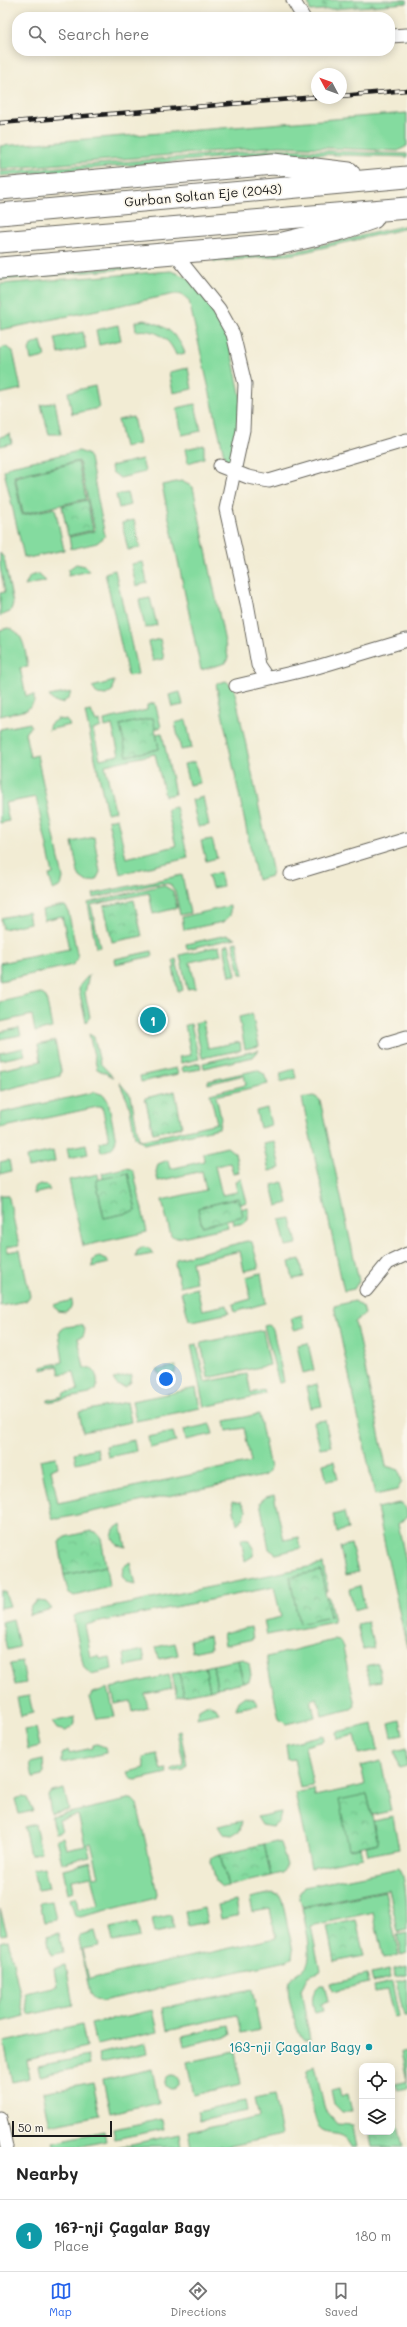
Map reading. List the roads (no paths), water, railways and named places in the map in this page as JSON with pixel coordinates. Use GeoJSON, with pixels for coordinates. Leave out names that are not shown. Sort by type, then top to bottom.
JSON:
{"type":"FeatureCollection","features":[{"type":"Feature","properties":{"kind":"highway"},"geometry":{"type":"LineString","coordinates":[[0,189],[272,164],[400,177]]}},
{"type":"Feature","properties":{"kind":"highway","name":"Gurban Soltan Eje (2043)"},"geometry":{"type":"LineString","coordinates":[[0,214],[400,177]]}},
{"type":"Feature","properties":{"kind":"highway"},"geometry":{"type":"LineString","coordinates":[[0,242],[404,208]]}},
{"type":"Feature","properties":{"kind":"highway"},"geometry":{"type":"LineString","coordinates":[[0,268],[279,244],[342,229],[404,208]]}},
{"type":"Feature","properties":{"kind":"street"},"geometry":{"type":"LineString","coordinates":[[395,36],[407,35]]}},
{"type":"Feature","properties":{"kind":"street"},"geometry":{"type":"LineString","coordinates":[[174,253],[219,309],[233,334],[245,384],[243,430],[226,509],[247,603],[256,658],[258,665],[267,678]]}},
{"type":"Feature","properties":{"kind":"street"},"geometry":{"type":"LineString","coordinates":[[220,466],[248,477],[269,481],[407,440]]}},
{"type":"Feature","properties":{"kind":"street"},"geometry":{"type":"LineString","coordinates":[[236,686],[317,667],[407,640]]}},
{"type":"Feature","properties":{"kind":"street"},"geometry":{"type":"LineString","coordinates":[[291,874],[407,839]]}},
{"type":"Feature","properties":{"kind":"street"},"geometry":{"type":"LineString","coordinates":[[387,1043],[407,1037]]}},
{"type":"Feature","properties":{"kind":"street"},"geometry":{"type":"LineString","coordinates":[[366,1290],[388,1264],[407,1254]]}},
{"type":"Feature","properties":{"kind":"street"},"geometry":{"type":"LineString","coordinates":[[0,2118],[6,2147]]}},
{"type":"Feature","properties":{"kind":"railway"},"geometry":{"type":"LineString","coordinates":[[347,95],[407,90]]}},
{"type":"Feature","properties":{"kind":"railway"},"geometry":{"type":"LineString","coordinates":[[0,123],[311,97]]}},
{"type":"Feature","properties":{"kind":"place","name":"167-nji Çagalar Bagy"},"geometry":{"type":"Point","coordinates":[153,1020]}},
{"type":"Feature","properties":{"kind":"place","name":"163-nji Çagalar Bagy"},"geometry":{"type":"Point","coordinates":[369,2047]}}]}
